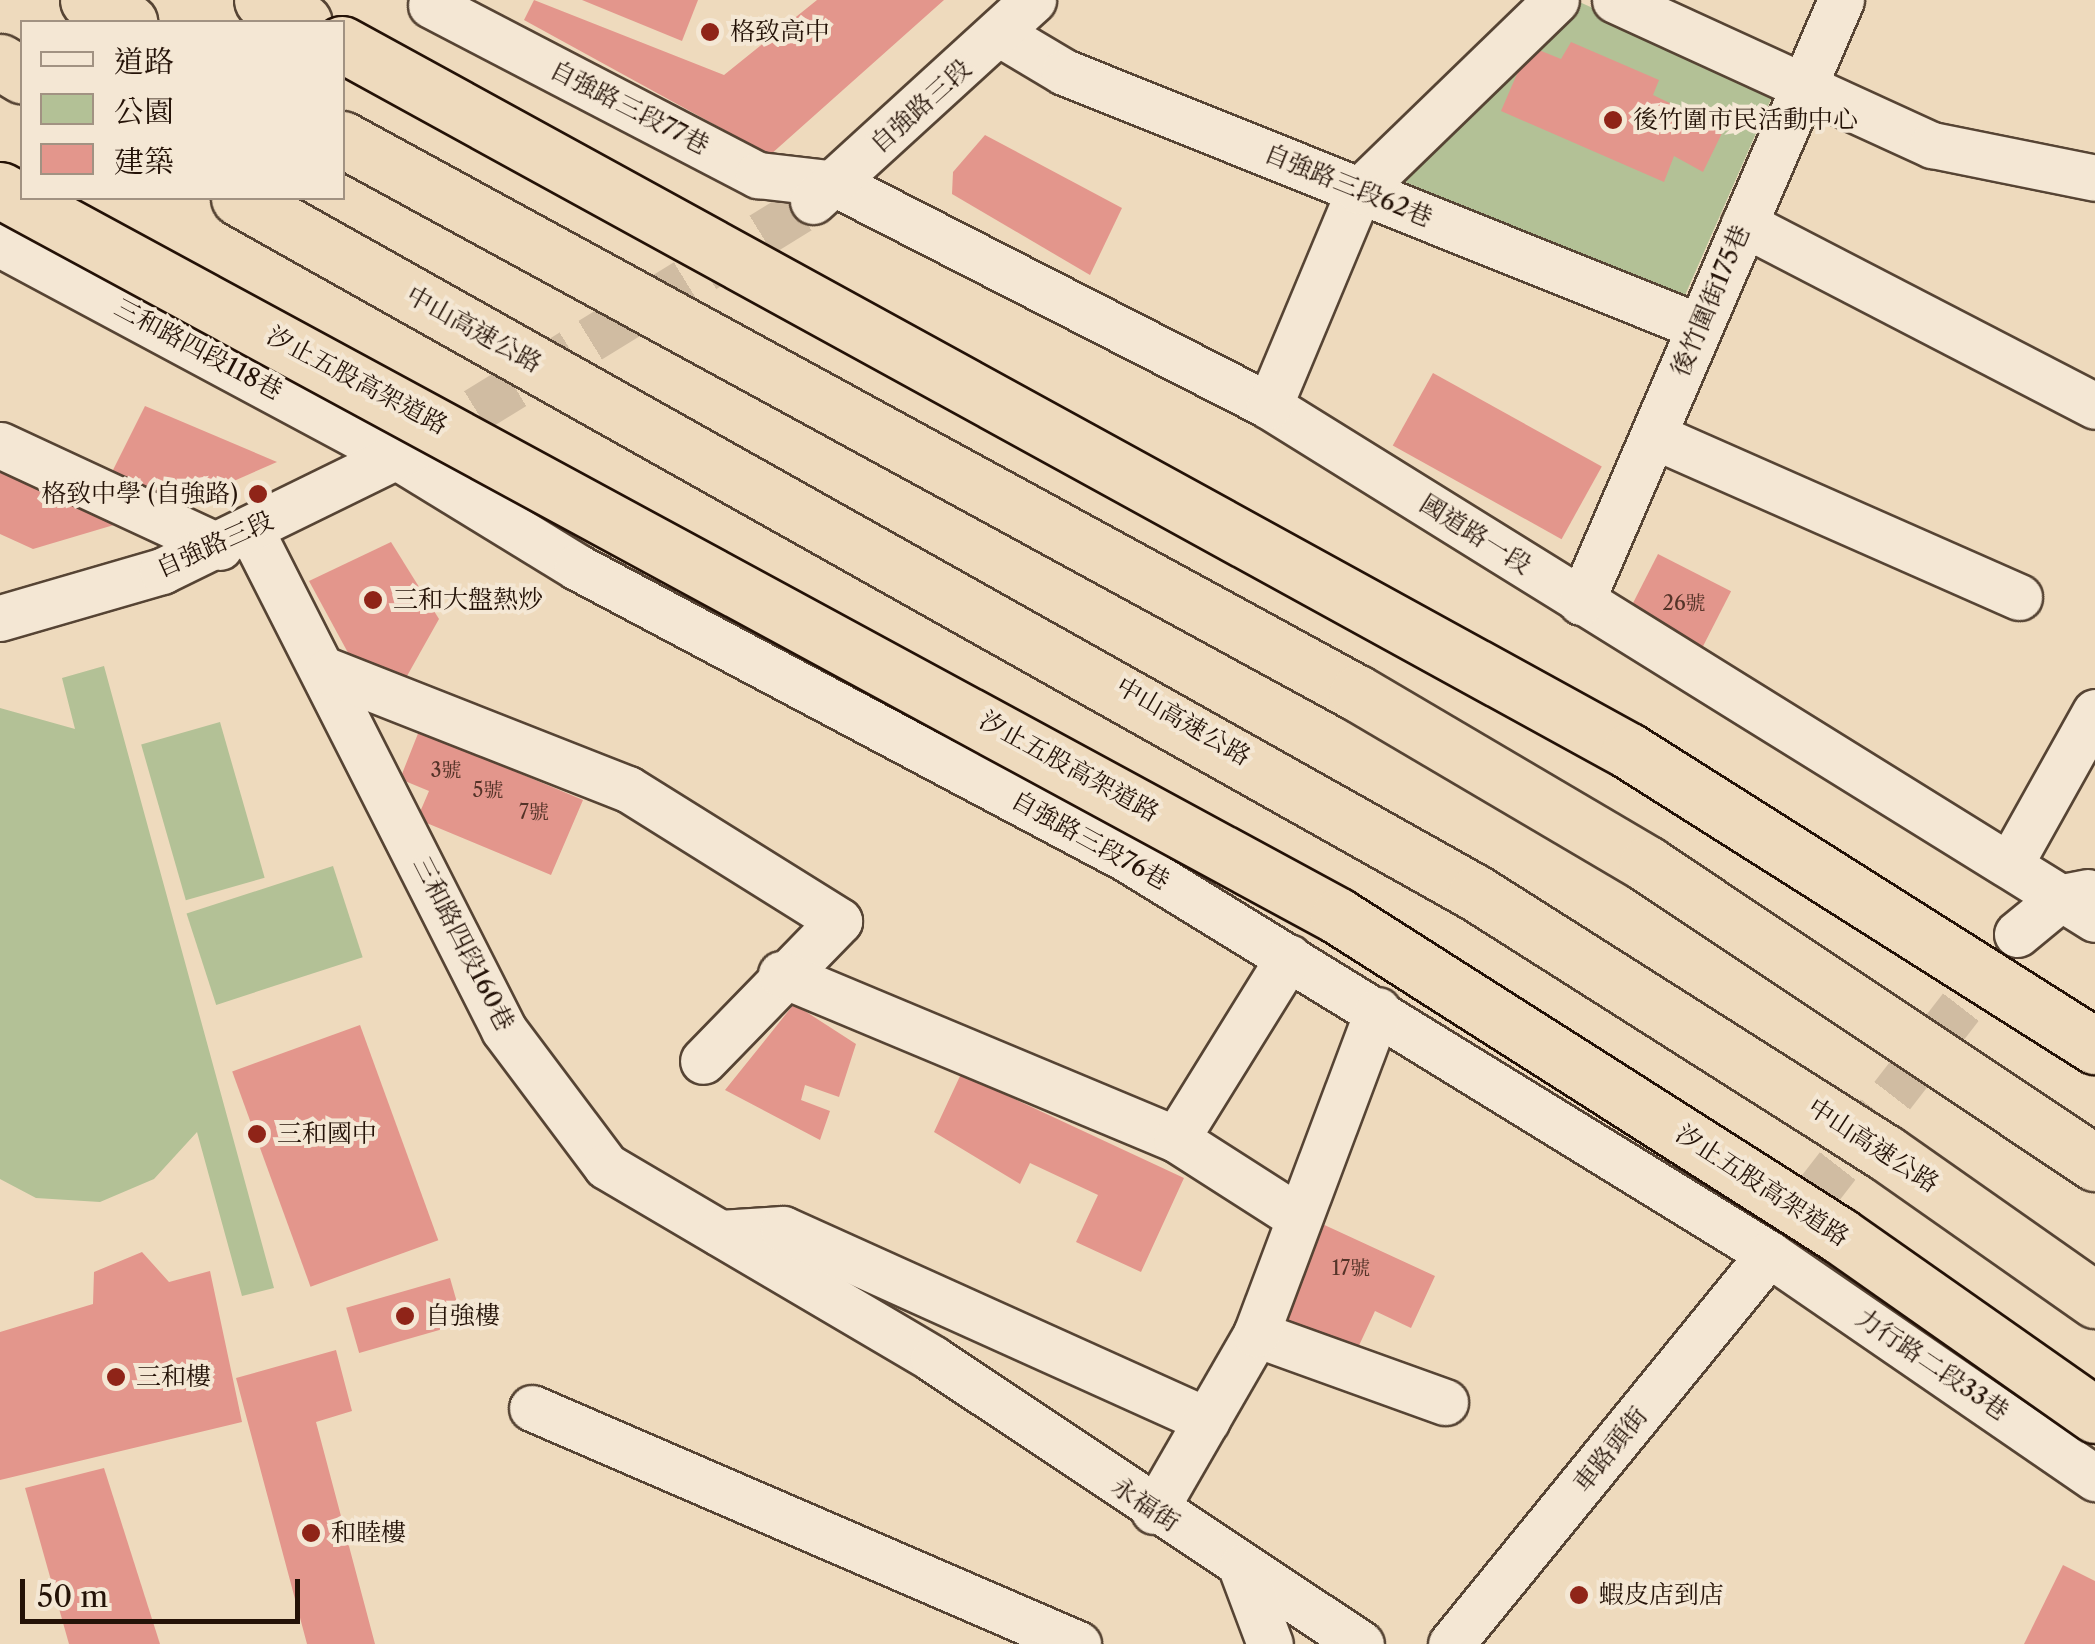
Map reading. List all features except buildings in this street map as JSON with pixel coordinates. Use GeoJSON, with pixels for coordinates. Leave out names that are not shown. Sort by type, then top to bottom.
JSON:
{"type":"FeatureCollection","features":[{"type":"Feature","properties":{"kind":"highway"},"geometry":{"type":"LineString","coordinates":[[88,0],[126,20]]}},
{"type":"Feature","properties":{"kind":"highway"},"geometry":{"type":"LineString","coordinates":[[262,0],[300,20]]}},
{"type":"Feature","properties":{"kind":"highway"},"geometry":{"type":"LineString","coordinates":[[345,46],[1628,750],[2095,1046]]}},
{"type":"Feature","properties":{"kind":"highway"},"geometry":{"type":"LineString","coordinates":[[345,141],[1357,693],[1647,864],[2095,1163]]}},
{"type":"Feature","properties":{"kind":"highway","name":"汐止五股高架道路"},"geometry":{"type":"LineString","coordinates":[[0,190],[1338,916],[1839,1234],[2095,1415]]}},
{"type":"Feature","properties":{"kind":"highway","name":"中山高速公路"},"geometry":{"type":"LineString","coordinates":[[243,200],[1476,893],[1886,1153],[2095,1300]]}},
{"type":"Feature","properties":{"kind":"street","name":"自強路三段"},"geometry":{"type":"LineString","coordinates":[[820,196],[1002,35],[1033,0]]}},
{"type":"Feature","properties":{"kind":"street"},"geometry":{"type":"LineString","coordinates":[[1269,406],[1359,191],[1556,0]]}},
{"type":"Feature","properties":{"kind":"street"},"geometry":{"type":"LineString","coordinates":[[1615,0],[1932,144],[2095,178]]}},
{"type":"Feature","properties":{"kind":"street","name":"後竹圍街175巷"},"geometry":{"type":"LineString","coordinates":[[1582,602],[1841,0]]}},
{"type":"Feature","properties":{"kind":"street","name":"自強路三段77巷"},"geometry":{"type":"LineString","coordinates":[[431,5],[758,175],[820,196]]}},
{"type":"Feature","properties":{"kind":"street","name":"自強路三段62巷"},"geometry":{"type":"LineString","coordinates":[[1002,35],[1064,72],[1700,327]]}},
{"type":"Feature","properties":{"kind":"street","name":"國道路一段"},"geometry":{"type":"LineString","coordinates":[[820,196],[1269,406],[2010,864],[2084,902]]}},
{"type":"Feature","properties":{"kind":"street"},"geometry":{"type":"LineString","coordinates":[[1744,224],[2095,406]]}},
{"type":"Feature","properties":{"kind":"street","name":"三和路四段118巷"},"geometry":{"type":"LineString","coordinates":[[0,244],[408,450]]}},
{"type":"Feature","properties":{"kind":"street"},"geometry":{"type":"LineString","coordinates":[[1654,436],[2019,597]]}},
{"type":"Feature","properties":{"kind":"street"},"geometry":{"type":"LineString","coordinates":[[0,445],[236,539]]}},
{"type":"Feature","properties":{"kind":"street","name":"自強路三段"},"geometry":{"type":"LineString","coordinates":[[0,618],[236,539],[408,450]]}},
{"type":"Feature","properties":{"kind":"street","name":"自強路三段76巷"},"geometry":{"type":"LineString","coordinates":[[408,450],[577,567],[1127,859],[1769,1254]]}},
{"type":"Feature","properties":{"kind":"street","name":"三和路四段160巷"},"geometry":{"type":"LineString","coordinates":[[236,539],[328,670],[504,1030],[606,1166],[933,1359]]}},
{"type":"Feature","properties":{"kind":"street"},"geometry":{"type":"LineString","coordinates":[[328,670],[628,789],[839,921],[781,974],[703,1061]]}},
{"type":"Feature","properties":{"kind":"street"},"geometry":{"type":"LineString","coordinates":[[2010,864],[2095,712]]}},
{"type":"Feature","properties":{"kind":"street"},"geometry":{"type":"LineString","coordinates":[[2017,934],[2084,902]]}},
{"type":"Feature","properties":{"kind":"street"},"geometry":{"type":"LineString","coordinates":[[1176,1139],[1289,957]]}},
{"type":"Feature","properties":{"kind":"street"},"geometry":{"type":"LineString","coordinates":[[781,974],[1176,1139],[1296,1214]]}},
{"type":"Feature","properties":{"kind":"street"},"geometry":{"type":"LineString","coordinates":[[1154,1511],[1256,1334],[1296,1214],[1378,1010]]}},
{"type":"Feature","properties":{"kind":"street"},"geometry":{"type":"LineString","coordinates":[[720,1233],[783,1229],[1207,1420]]}},
{"type":"Feature","properties":{"kind":"street","name":"力行路二段33巷"},"geometry":{"type":"LineString","coordinates":[[1769,1254],[2095,1478]]}},
{"type":"Feature","properties":{"kind":"street","name":"車路頭街"},"geometry":{"type":"LineString","coordinates":[[1451,1644],[1769,1254]]}},
{"type":"Feature","properties":{"kind":"street"},"geometry":{"type":"LineString","coordinates":[[1256,1334],[1445,1402]]}},
{"type":"Feature","properties":{"kind":"street","name":"永福街"},"geometry":{"type":"LineString","coordinates":[[933,1359],[1154,1511],[1362,1644]]}},
{"type":"Feature","properties":{"kind":"street"},"geometry":{"type":"LineString","coordinates":[[532,1408],[1078,1644]]}},
{"type":"Feature","properties":{"kind":"street"},"geometry":{"type":"LineString","coordinates":[[1241,1567],[1270,1644]]}},
{"type":"Feature","properties":{"kind":"green space"},"geometry":{"type":"Polygon","coordinates":[[[1575,0],[1775,90],[1679,309],[1411,197],[1404,175],[1575,0]]]}},
{"type":"Feature","properties":{"kind":"green space"},"geometry":{"type":"Polygon","coordinates":[[[104,666],[274,1288],[242,1296],[197,1132],[154,1179],[100,1202],[36,1198],[0,1179],[0,708],[75,729],[62,678],[104,666]]]}},
{"type":"Feature","properties":{"kind":"green space"},"geometry":{"type":"Polygon","coordinates":[[[220,722],[265,878],[186,900],[141,745],[220,722]]]}},
{"type":"Feature","properties":{"kind":"green space"},"geometry":{"type":"Polygon","coordinates":[[[333,866],[363,957],[216,1005],[187,914],[333,866]]]}},
{"type":"Feature","properties":{"kind":"tunnel"},"geometry":{"type":"LineString","coordinates":[[419,445],[804,208]]}},
{"type":"Feature","properties":{"kind":"tunnel"},"geometry":{"type":"LineString","coordinates":[[1769,1254],[2017,934]]}},
{"type":"Feature","properties":{"kind":"place","name":"格致高中"},"geometry":{"type":"Point","coordinates":[710,32]}},
{"type":"Feature","properties":{"kind":"place","name":"後竹圍市民活動中心"},"geometry":{"type":"Point","coordinates":[1613,120]}},
{"type":"Feature","properties":{"kind":"place","name":"格致中學 (自強路)"},"geometry":{"type":"Point","coordinates":[258,494]}},
{"type":"Feature","properties":{"kind":"place","name":"三和大盤熱炒"},"geometry":{"type":"Point","coordinates":[373,600]}},
{"type":"Feature","properties":{"kind":"place","name":"三和國中"},"geometry":{"type":"Point","coordinates":[257,1134]}},
{"type":"Feature","properties":{"kind":"place","name":"自強樓"},"geometry":{"type":"Point","coordinates":[405,1316]}},
{"type":"Feature","properties":{"kind":"place","name":"三和樓"},"geometry":{"type":"Point","coordinates":[116,1377]}},
{"type":"Feature","properties":{"kind":"place","name":"和睦樓"},"geometry":{"type":"Point","coordinates":[311,1533]}},
{"type":"Feature","properties":{"kind":"place","name":"蝦皮店到店"},"geometry":{"type":"Point","coordinates":[1579,1595]}}]}
